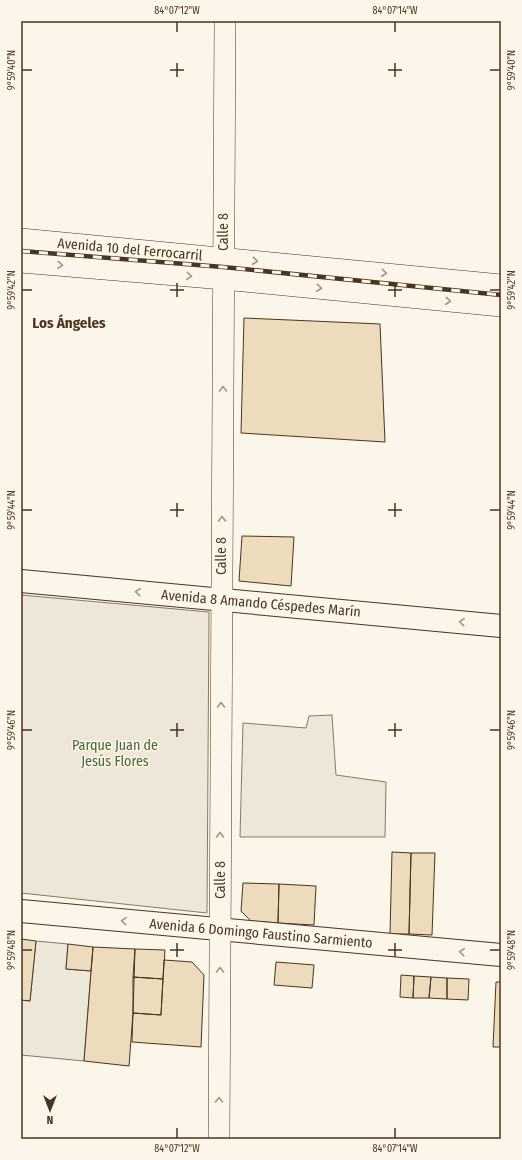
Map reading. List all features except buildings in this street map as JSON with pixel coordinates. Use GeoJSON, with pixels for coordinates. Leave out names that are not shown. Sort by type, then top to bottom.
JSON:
{"type":"FeatureCollection","features":[{"type":"Feature","properties":{"kind":"street","name":"Calle 8"},"geometry":{"type":"LineString","coordinates":[[219,1139],[225,21]]}},
{"type":"Feature","properties":{"kind":"street","name":"Avenida 10 del Ferrocarril"},"geometry":{"type":"LineString","coordinates":[[21,239],[501,284]]}},
{"type":"Feature","properties":{"kind":"street","name":"Avenida 10 del Ferrocarril"},"geometry":{"type":"LineString","coordinates":[[21,262],[224,279],[501,306]]}},
{"type":"Feature","properties":{"kind":"street","name":"Avenida 8 Amando Céspedes Marín"},"geometry":{"type":"LineString","coordinates":[[21,581],[501,626]]}},
{"type":"Feature","properties":{"kind":"street","name":"Avenida 6 Domingo Faustino Sarmiento"},"geometry":{"type":"LineString","coordinates":[[21,911],[501,955]]}},
{"type":"Feature","properties":{"kind":"green space","name":"Parque Juan de Jesús Flores"},"geometry":{"type":"Polygon","coordinates":[[[21,595],[209,612],[207,913],[21,893],[21,595]]]}},
{"type":"Feature","properties":{"kind":"shaded area"},"geometry":{"type":"Polygon","coordinates":[[[332,715],[336,775],[386,782],[385,837],[240,837],[243,723],[306,728],[309,716],[332,715]]]}},
{"type":"Feature","properties":{"kind":"shaded area"},"geometry":{"type":"Polygon","coordinates":[[[36,941],[68,944],[66,969],[91,971],[84,1061],[21,1055],[21,1000],[30,1001],[36,941]]]}},
{"type":"Feature","properties":{"kind":"railway"},"geometry":{"type":"LineString","coordinates":[[21,251],[223,267],[501,295]]}},
{"type":"Feature","properties":{"kind":"district","name":"Los Ángeles"},"geometry":{"type":"Point","coordinates":[69,323]}}]}
